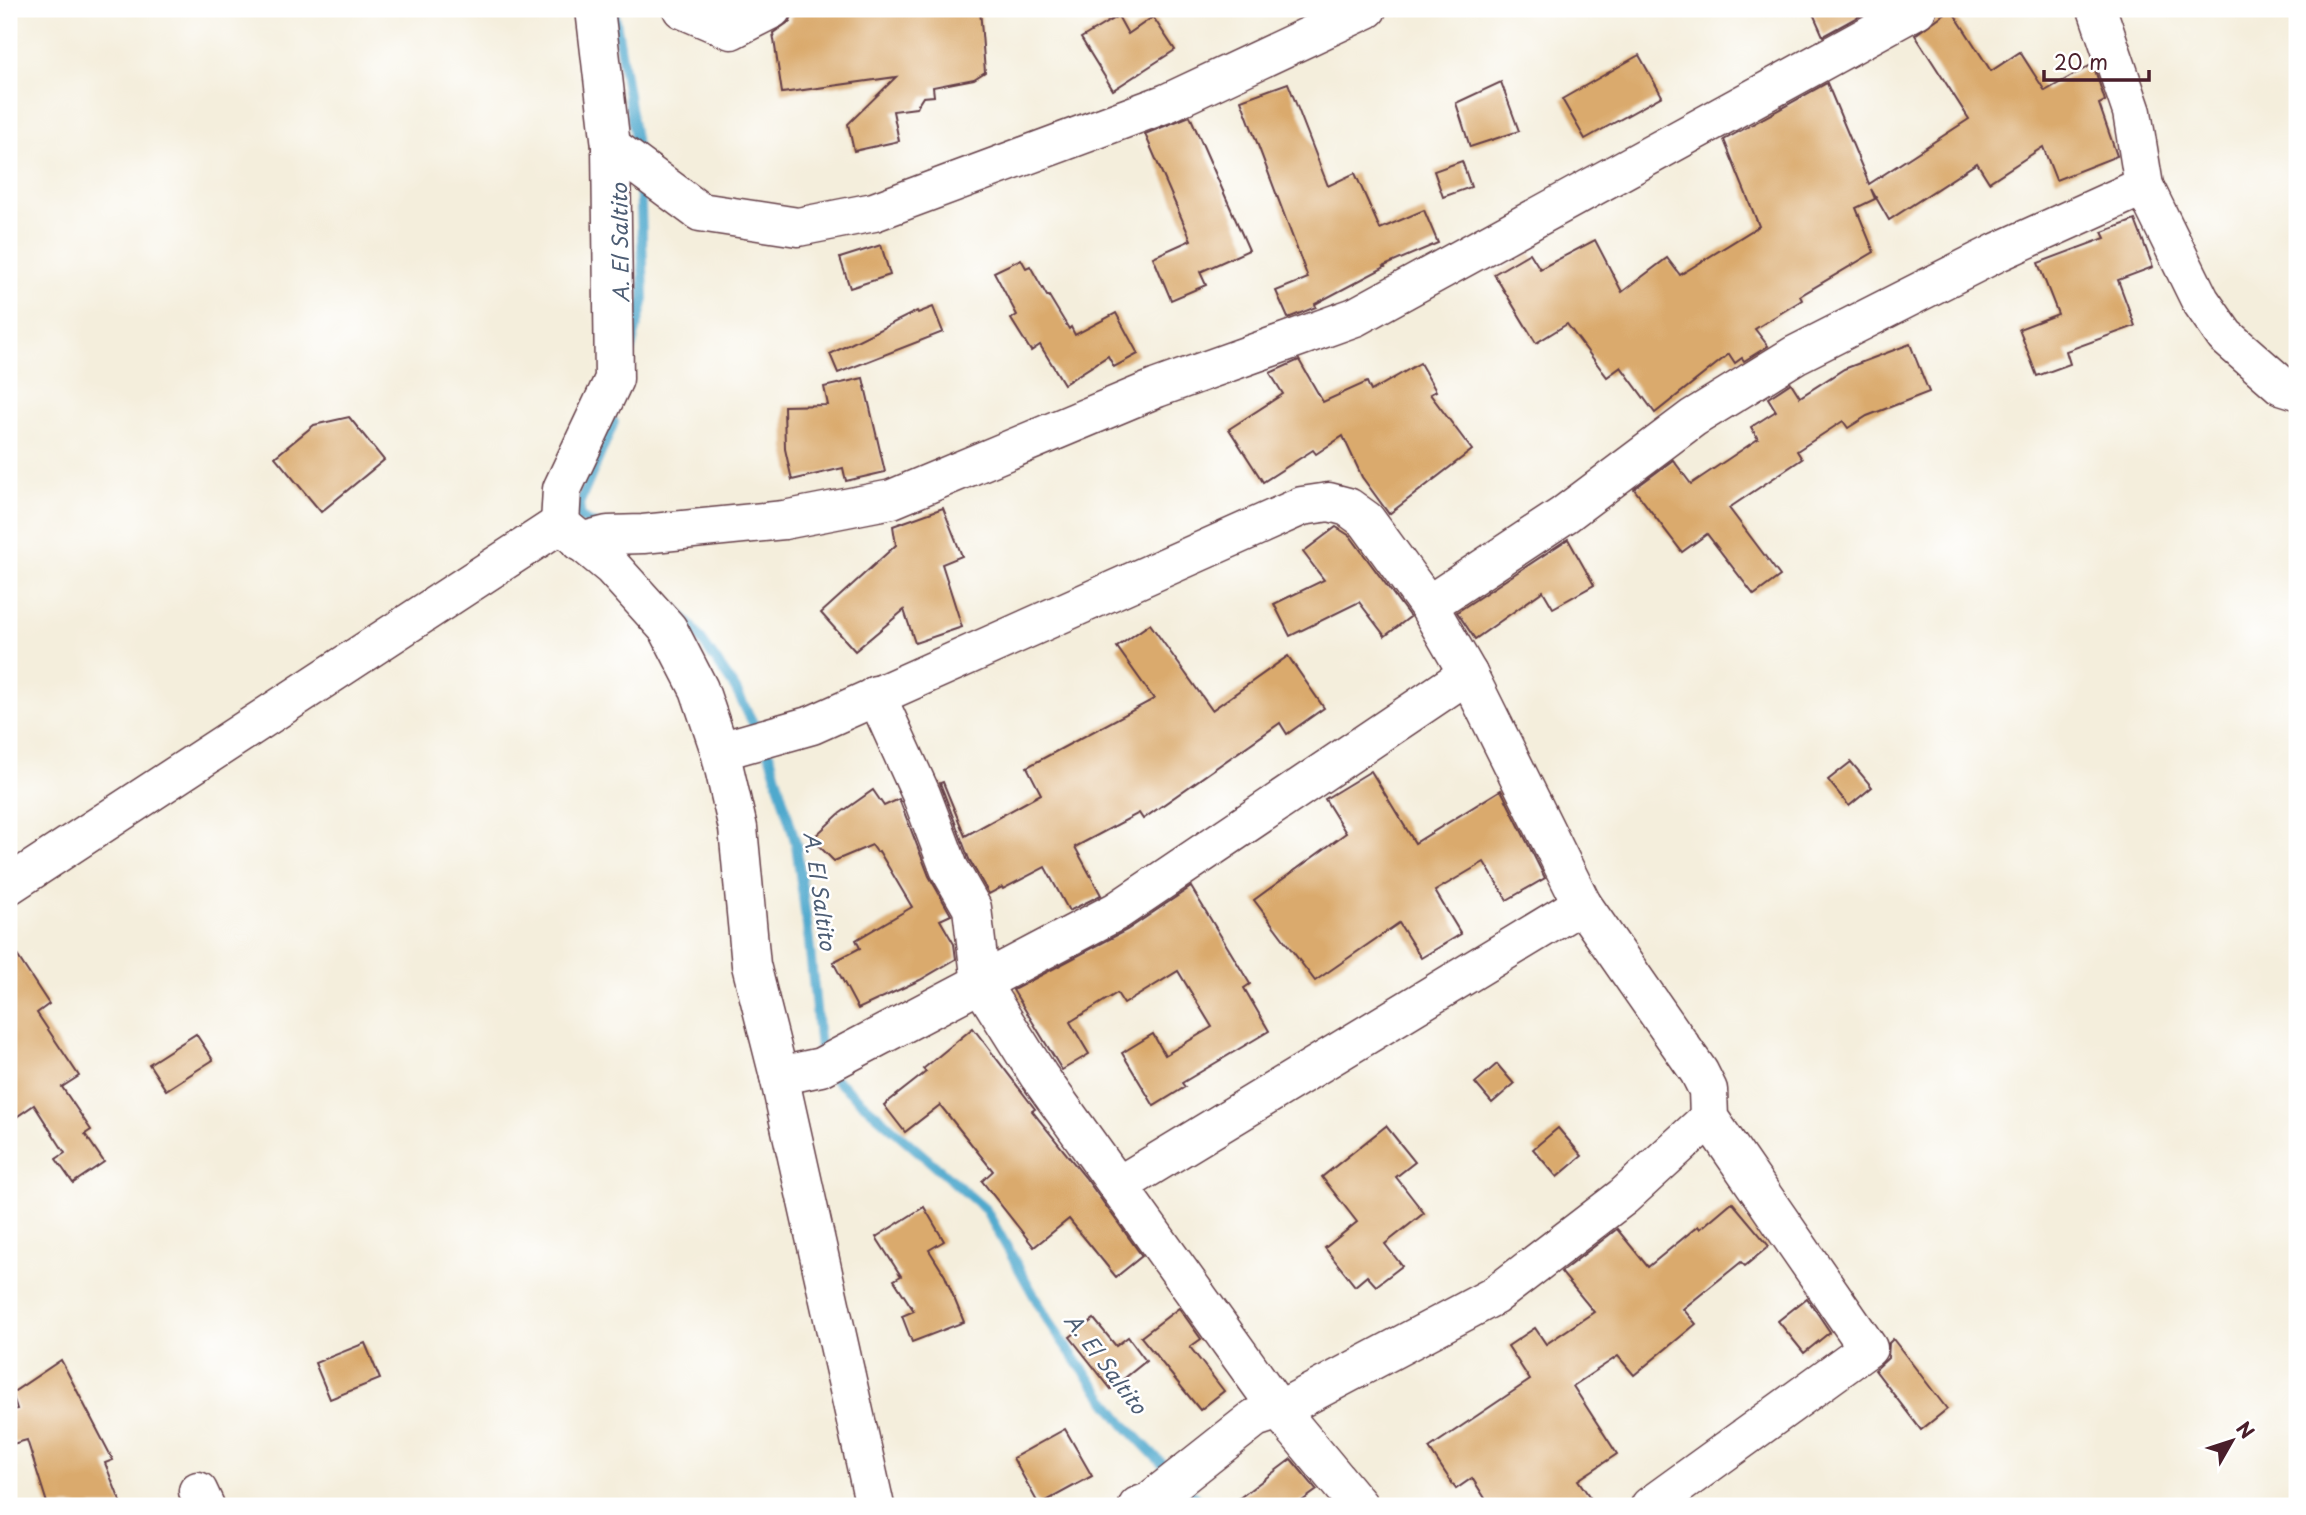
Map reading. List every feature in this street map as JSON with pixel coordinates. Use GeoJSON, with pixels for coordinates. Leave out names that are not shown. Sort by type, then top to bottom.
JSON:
{"type":"FeatureCollection","features":[{"type":"Feature","properties":{"kind":"street"},"geometry":{"type":"LineString","coordinates":[[595,9],[611,146],[614,379],[562,489],[570,533],[612,567],[668,629],[699,689],[720,751],[738,828],[751,965],[779,1076],[875,1506]]}},
{"type":"Feature","properties":{"kind":"street"},"geometry":{"type":"LineString","coordinates":[[682,9],[731,30],[772,9]]}},
{"type":"Feature","properties":{"kind":"street"},"geometry":{"type":"LineString","coordinates":[[611,146],[700,212],[798,227],[874,212],[1154,108],[1367,9]]}},
{"type":"Feature","properties":{"kind":"street"},"geometry":{"type":"LineString","coordinates":[[9,885],[570,533],[643,534],[784,520],[892,499],[1157,388],[1355,317],[1917,9]]}},
{"type":"Feature","properties":{"kind":"street"},"geometry":{"type":"LineString","coordinates":[[2096,9],[2132,112],[2144,186],[2200,300],[2225,337],[2281,385],[2297,390]]}},
{"type":"Feature","properties":{"kind":"street"},"geometry":{"type":"LineString","coordinates":[[1428,605],[1564,515],[1693,418],[1795,355],[1998,252],[2144,186]]}},
{"type":"Feature","properties":{"kind":"street"},"geometry":{"type":"LineString","coordinates":[[720,751],[812,725],[1302,506],[1329,502],[1348,507],[1366,520],[1428,605],[1468,674],[1582,904],[1699,1072],[1708,1090],[1709,1118],[1868,1348],[1650,1506]]}},
{"type":"Feature","properties":{"kind":"street"},"geometry":{"type":"LineString","coordinates":[[779,1076],[821,1067],[1117,911],[1468,674]]}},
{"type":"Feature","properties":{"kind":"street"},"geometry":{"type":"LineString","coordinates":[[876,695],[949,868],[972,908],[981,984],[1039,1076],[1279,1410],[1359,1506]]}},
{"type":"Feature","properties":{"kind":"street"},"geometry":{"type":"LineString","coordinates":[[1118,1186],[1582,904]]}},
{"type":"Feature","properties":{"kind":"street"},"geometry":{"type":"LineString","coordinates":[[1138,1506],[1149,1502],[1255,1418],[1279,1410],[1494,1296],[1623,1197],[1709,1118]]}},
{"type":"Feature","properties":{"kind":"building"},"geometry":{"type":"Polygon","coordinates":[[[820,9],[980,9],[985,72],[974,79],[933,87],[934,96],[923,97],[916,108],[893,111],[899,141],[854,151],[848,124],[896,77],[782,93],[773,33],[790,21],[793,13],[820,9]]]}},
{"type":"Feature","properties":{"kind":"building"},"geometry":{"type":"Polygon","coordinates":[[[1811,9],[1872,9],[1823,36],[1811,9]]]}},
{"type":"Feature","properties":{"kind":"building"},"geometry":{"type":"Polygon","coordinates":[[[1951,9],[1991,71],[2020,52],[2045,91],[2093,64],[2105,101],[2099,104],[2117,156],[2056,180],[2043,147],[1989,182],[1977,163],[1889,220],[1871,189],[1875,199],[1856,208],[1874,252],[1800,296],[1802,300],[1755,329],[1768,346],[1744,361],[1742,358],[1735,363],[1729,354],[1655,413],[1621,367],[1607,377],[1567,324],[1536,343],[1494,274],[1530,253],[1540,269],[1595,240],[1622,292],[1667,258],[1680,275],[1759,226],[1724,140],[1827,83],[1869,184],[1969,119],[1915,35],[1951,9]]]}},
{"type":"Feature","properties":{"kind":"building"},"geometry":{"type":"Polygon","coordinates":[[[1118,16],[1128,34],[1153,17],[1175,50],[1113,90],[1081,38],[1118,16]]]}},
{"type":"Feature","properties":{"kind":"building"},"geometry":{"type":"Polygon","coordinates":[[[1639,55],[1662,96],[1585,139],[1562,99],[1639,55]]]}},
{"type":"Feature","properties":{"kind":"building"},"geometry":{"type":"Polygon","coordinates":[[[1501,82],[1519,131],[1470,147],[1456,103],[1501,82]]]}},
{"type":"Feature","properties":{"kind":"building"},"geometry":{"type":"Polygon","coordinates":[[[1288,83],[1328,186],[1355,173],[1380,229],[1424,210],[1438,243],[1384,266],[1315,304],[1316,307],[1288,318],[1276,291],[1308,278],[1241,100],[1288,83]]]}},
{"type":"Feature","properties":{"kind":"building"},"geometry":{"type":"Polygon","coordinates":[[[1190,116],[1249,250],[1200,272],[1206,285],[1171,300],[1153,257],[1191,240],[1145,134],[1190,116]]]}},
{"type":"Feature","properties":{"kind":"building"},"geometry":{"type":"Polygon","coordinates":[[[1462,161],[1471,187],[1443,197],[1434,171],[1462,161]]]}},
{"type":"Feature","properties":{"kind":"building"},"geometry":{"type":"Polygon","coordinates":[[[2135,220],[2153,267],[2118,280],[2135,326],[2066,351],[2070,364],[2037,376],[2019,329],[2058,314],[2038,263],[2105,238],[2102,232],[2135,220]]]}},
{"type":"Feature","properties":{"kind":"building"},"geometry":{"type":"Polygon","coordinates":[[[881,245],[890,275],[850,288],[840,258],[881,245]]]}},
{"type":"Feature","properties":{"kind":"building"},"geometry":{"type":"Polygon","coordinates":[[[1021,259],[1026,268],[1030,266],[1047,296],[1075,335],[1116,313],[1138,354],[1114,367],[1108,356],[1064,384],[1040,345],[1031,351],[1011,319],[1017,315],[994,272],[1021,259]]]}},
{"type":"Feature","properties":{"kind":"building"},"geometry":{"type":"Polygon","coordinates":[[[933,307],[943,332],[838,373],[830,354],[917,311],[918,313],[933,307]]]}},
{"type":"Feature","properties":{"kind":"building"},"geometry":{"type":"Polygon","coordinates":[[[1910,344],[1929,392],[1867,416],[1848,428],[1843,421],[1797,451],[1802,459],[1729,508],[1780,576],[1754,595],[1707,534],[1682,552],[1634,489],[1673,460],[1691,484],[1758,439],[1751,427],[1776,411],[1768,398],[1791,383],[1800,397],[1844,369],[1910,344]]]}},
{"type":"Feature","properties":{"kind":"building"},"geometry":{"type":"Polygon","coordinates":[[[1299,360],[1323,402],[1367,382],[1371,391],[1420,363],[1436,391],[1430,394],[1472,450],[1389,514],[1362,477],[1343,436],[1316,454],[1313,450],[1263,482],[1229,429],[1283,394],[1270,373],[1299,360]]]}},
{"type":"Feature","properties":{"kind":"building"},"geometry":{"type":"Polygon","coordinates":[[[863,378],[885,472],[846,481],[843,468],[792,480],[785,449],[784,406],[828,405],[824,387],[863,378]]]}},
{"type":"Feature","properties":{"kind":"building"},"geometry":{"type":"Polygon","coordinates":[[[349,417],[384,460],[321,512],[275,457],[314,425],[349,417]]]}},
{"type":"Feature","properties":{"kind":"building"},"geometry":{"type":"Polygon","coordinates":[[[943,508],[962,556],[942,564],[962,627],[915,643],[904,610],[855,651],[821,613],[896,545],[893,526],[943,508]]]}},
{"type":"Feature","properties":{"kind":"building"},"geometry":{"type":"Polygon","coordinates":[[[1336,527],[1350,536],[1410,617],[1385,636],[1359,602],[1290,636],[1274,604],[1324,580],[1303,552],[1336,527]]]}},
{"type":"Feature","properties":{"kind":"building"},"geometry":{"type":"Polygon","coordinates":[[[1568,539],[1594,585],[1553,608],[1543,591],[1475,639],[1457,612],[1568,539]]]}},
{"type":"Feature","properties":{"kind":"building"},"geometry":{"type":"Polygon","coordinates":[[[1150,624],[1212,710],[1288,656],[1324,708],[1287,734],[1280,723],[1143,819],[1139,813],[1075,847],[1101,895],[1069,911],[1045,867],[989,894],[969,859],[940,783],[943,782],[965,836],[1041,794],[1027,767],[1154,699],[1117,647],[1150,624]]]}},
{"type":"Feature","properties":{"kind":"building"},"geometry":{"type":"Polygon","coordinates":[[[1851,762],[1872,787],[1849,806],[1828,780],[1851,762]]]}},
{"type":"Feature","properties":{"kind":"building"},"geometry":{"type":"Polygon","coordinates":[[[1371,771],[1415,843],[1501,790],[1545,878],[1507,900],[1484,862],[1435,891],[1461,934],[1421,958],[1399,923],[1315,981],[1254,900],[1346,833],[1325,799],[1371,771]]]}},
{"type":"Feature","properties":{"kind":"building"},"geometry":{"type":"Polygon","coordinates":[[[873,790],[884,806],[899,799],[929,876],[951,915],[940,920],[954,944],[956,959],[920,980],[858,1009],[833,962],[860,948],[856,940],[912,907],[879,851],[872,845],[834,861],[812,839],[839,814],[873,790]]]}},
{"type":"Feature","properties":{"kind":"building"},"geometry":{"type":"Polygon","coordinates":[[[1191,887],[1250,984],[1244,988],[1269,1031],[1182,1083],[1185,1087],[1154,1106],[1122,1053],[1153,1034],[1165,1055],[1212,1027],[1178,971],[1124,1004],[1117,993],[1070,1022],[1089,1054],[1062,1070],[1013,990],[1127,930],[1191,887]]]}},
{"type":"Feature","properties":{"kind":"building"},"geometry":{"type":"Polygon","coordinates":[[[9,943],[49,1004],[37,1013],[79,1076],[62,1087],[91,1130],[85,1134],[104,1162],[73,1183],[56,1159],[65,1153],[34,1105],[9,1122],[9,943]]]}},
{"type":"Feature","properties":{"kind":"building"},"geometry":{"type":"Polygon","coordinates":[[[973,1028],[1142,1256],[1116,1277],[1069,1219],[1034,1247],[982,1181],[993,1171],[940,1105],[905,1132],[884,1105],[926,1072],[923,1069],[973,1028]]]}},
{"type":"Feature","properties":{"kind":"building"},"geometry":{"type":"Polygon","coordinates":[[[196,1034],[213,1060],[166,1090],[149,1064],[196,1034]]]}},
{"type":"Feature","properties":{"kind":"building"},"geometry":{"type":"Polygon","coordinates":[[[1497,1064],[1514,1084],[1492,1103],[1475,1083],[1497,1064]]]}},
{"type":"Feature","properties":{"kind":"building"},"geometry":{"type":"Polygon","coordinates":[[[1386,1126],[1415,1162],[1396,1177],[1424,1213],[1385,1244],[1402,1266],[1376,1286],[1367,1276],[1355,1286],[1325,1248],[1357,1222],[1322,1177],[1386,1126]]]}},
{"type":"Feature","properties":{"kind":"building"},"geometry":{"type":"Polygon","coordinates":[[[1558,1128],[1582,1156],[1557,1177],[1533,1149],[1558,1128]]]}},
{"type":"Feature","properties":{"kind":"building"},"geometry":{"type":"Polygon","coordinates":[[[1732,1202],[1769,1246],[1745,1266],[1741,1262],[1683,1309],[1696,1324],[1634,1375],[1618,1356],[1573,1386],[1617,1454],[1578,1480],[1596,1506],[1490,1506],[1472,1478],[1456,1489],[1429,1448],[1530,1380],[1508,1346],[1535,1328],[1546,1344],[1594,1312],[1561,1272],[1617,1229],[1648,1267],[1732,1202]]]}},
{"type":"Feature","properties":{"kind":"building"},"geometry":{"type":"Polygon","coordinates":[[[924,1207],[944,1241],[929,1250],[945,1276],[964,1322],[912,1342],[902,1316],[914,1311],[894,1280],[901,1276],[876,1237],[924,1207]]]}},
{"type":"Feature","properties":{"kind":"building"},"geometry":{"type":"Polygon","coordinates":[[[1807,1298],[1830,1332],[1804,1353],[1778,1321],[1807,1298]]]}},
{"type":"Feature","properties":{"kind":"building"},"geometry":{"type":"Polygon","coordinates":[[[1179,1308],[1201,1339],[1190,1347],[1224,1391],[1200,1410],[1141,1337],[1179,1308]]]}},
{"type":"Feature","properties":{"kind":"building"},"geometry":{"type":"Polygon","coordinates":[[[1094,1319],[1116,1346],[1128,1337],[1146,1361],[1111,1389],[1070,1337],[1094,1319]]]}},
{"type":"Feature","properties":{"kind":"building"},"geometry":{"type":"Polygon","coordinates":[[[1893,1339],[1947,1409],[1921,1430],[1875,1370],[1888,1358],[1889,1343],[1893,1339]]]}},
{"type":"Feature","properties":{"kind":"building"},"geometry":{"type":"Polygon","coordinates":[[[365,1343],[380,1379],[330,1399],[315,1363],[365,1343]]]}},
{"type":"Feature","properties":{"kind":"building"},"geometry":{"type":"Polygon","coordinates":[[[61,1360],[113,1460],[105,1463],[122,1506],[48,1506],[27,1440],[9,1445],[9,1411],[17,1409],[12,1393],[61,1360]]]}},
{"type":"Feature","properties":{"kind":"building"},"geometry":{"type":"Polygon","coordinates":[[[1065,1429],[1092,1476],[1039,1505],[1013,1458],[1065,1429]]]}},
{"type":"Feature","properties":{"kind":"building"},"geometry":{"type":"Polygon","coordinates":[[[1291,1459],[1317,1490],[1295,1506],[1229,1506],[1291,1459]]]}},
{"type":"Feature","properties":{"kind":"waterway","name":"A. El Saltito"},"geometry":{"type":"LineString","coordinates":[[614,9],[637,151]]}},
{"type":"Feature","properties":{"kind":"waterway","name":"A. El Saltito"},"geometry":{"type":"LineString","coordinates":[[630,352],[644,299],[640,178]]}},
{"type":"Feature","properties":{"kind":"waterway","name":"A. El Saltito"},"geometry":{"type":"LineString","coordinates":[[599,527],[581,518],[579,504],[614,422]]}},
{"type":"Feature","properties":{"kind":"waterway","name":"A. El Saltito"},"geometry":{"type":"LineString","coordinates":[[675,608],[693,628],[735,688],[770,756],[796,844],[821,1058]]}},
{"type":"Feature","properties":{"kind":"waterway","name":"A. El Saltito"},"geometry":{"type":"LineString","coordinates":[[827,1072],[986,1210],[1050,1324],[1083,1370],[1124,1424],[1203,1506]]}}]}
